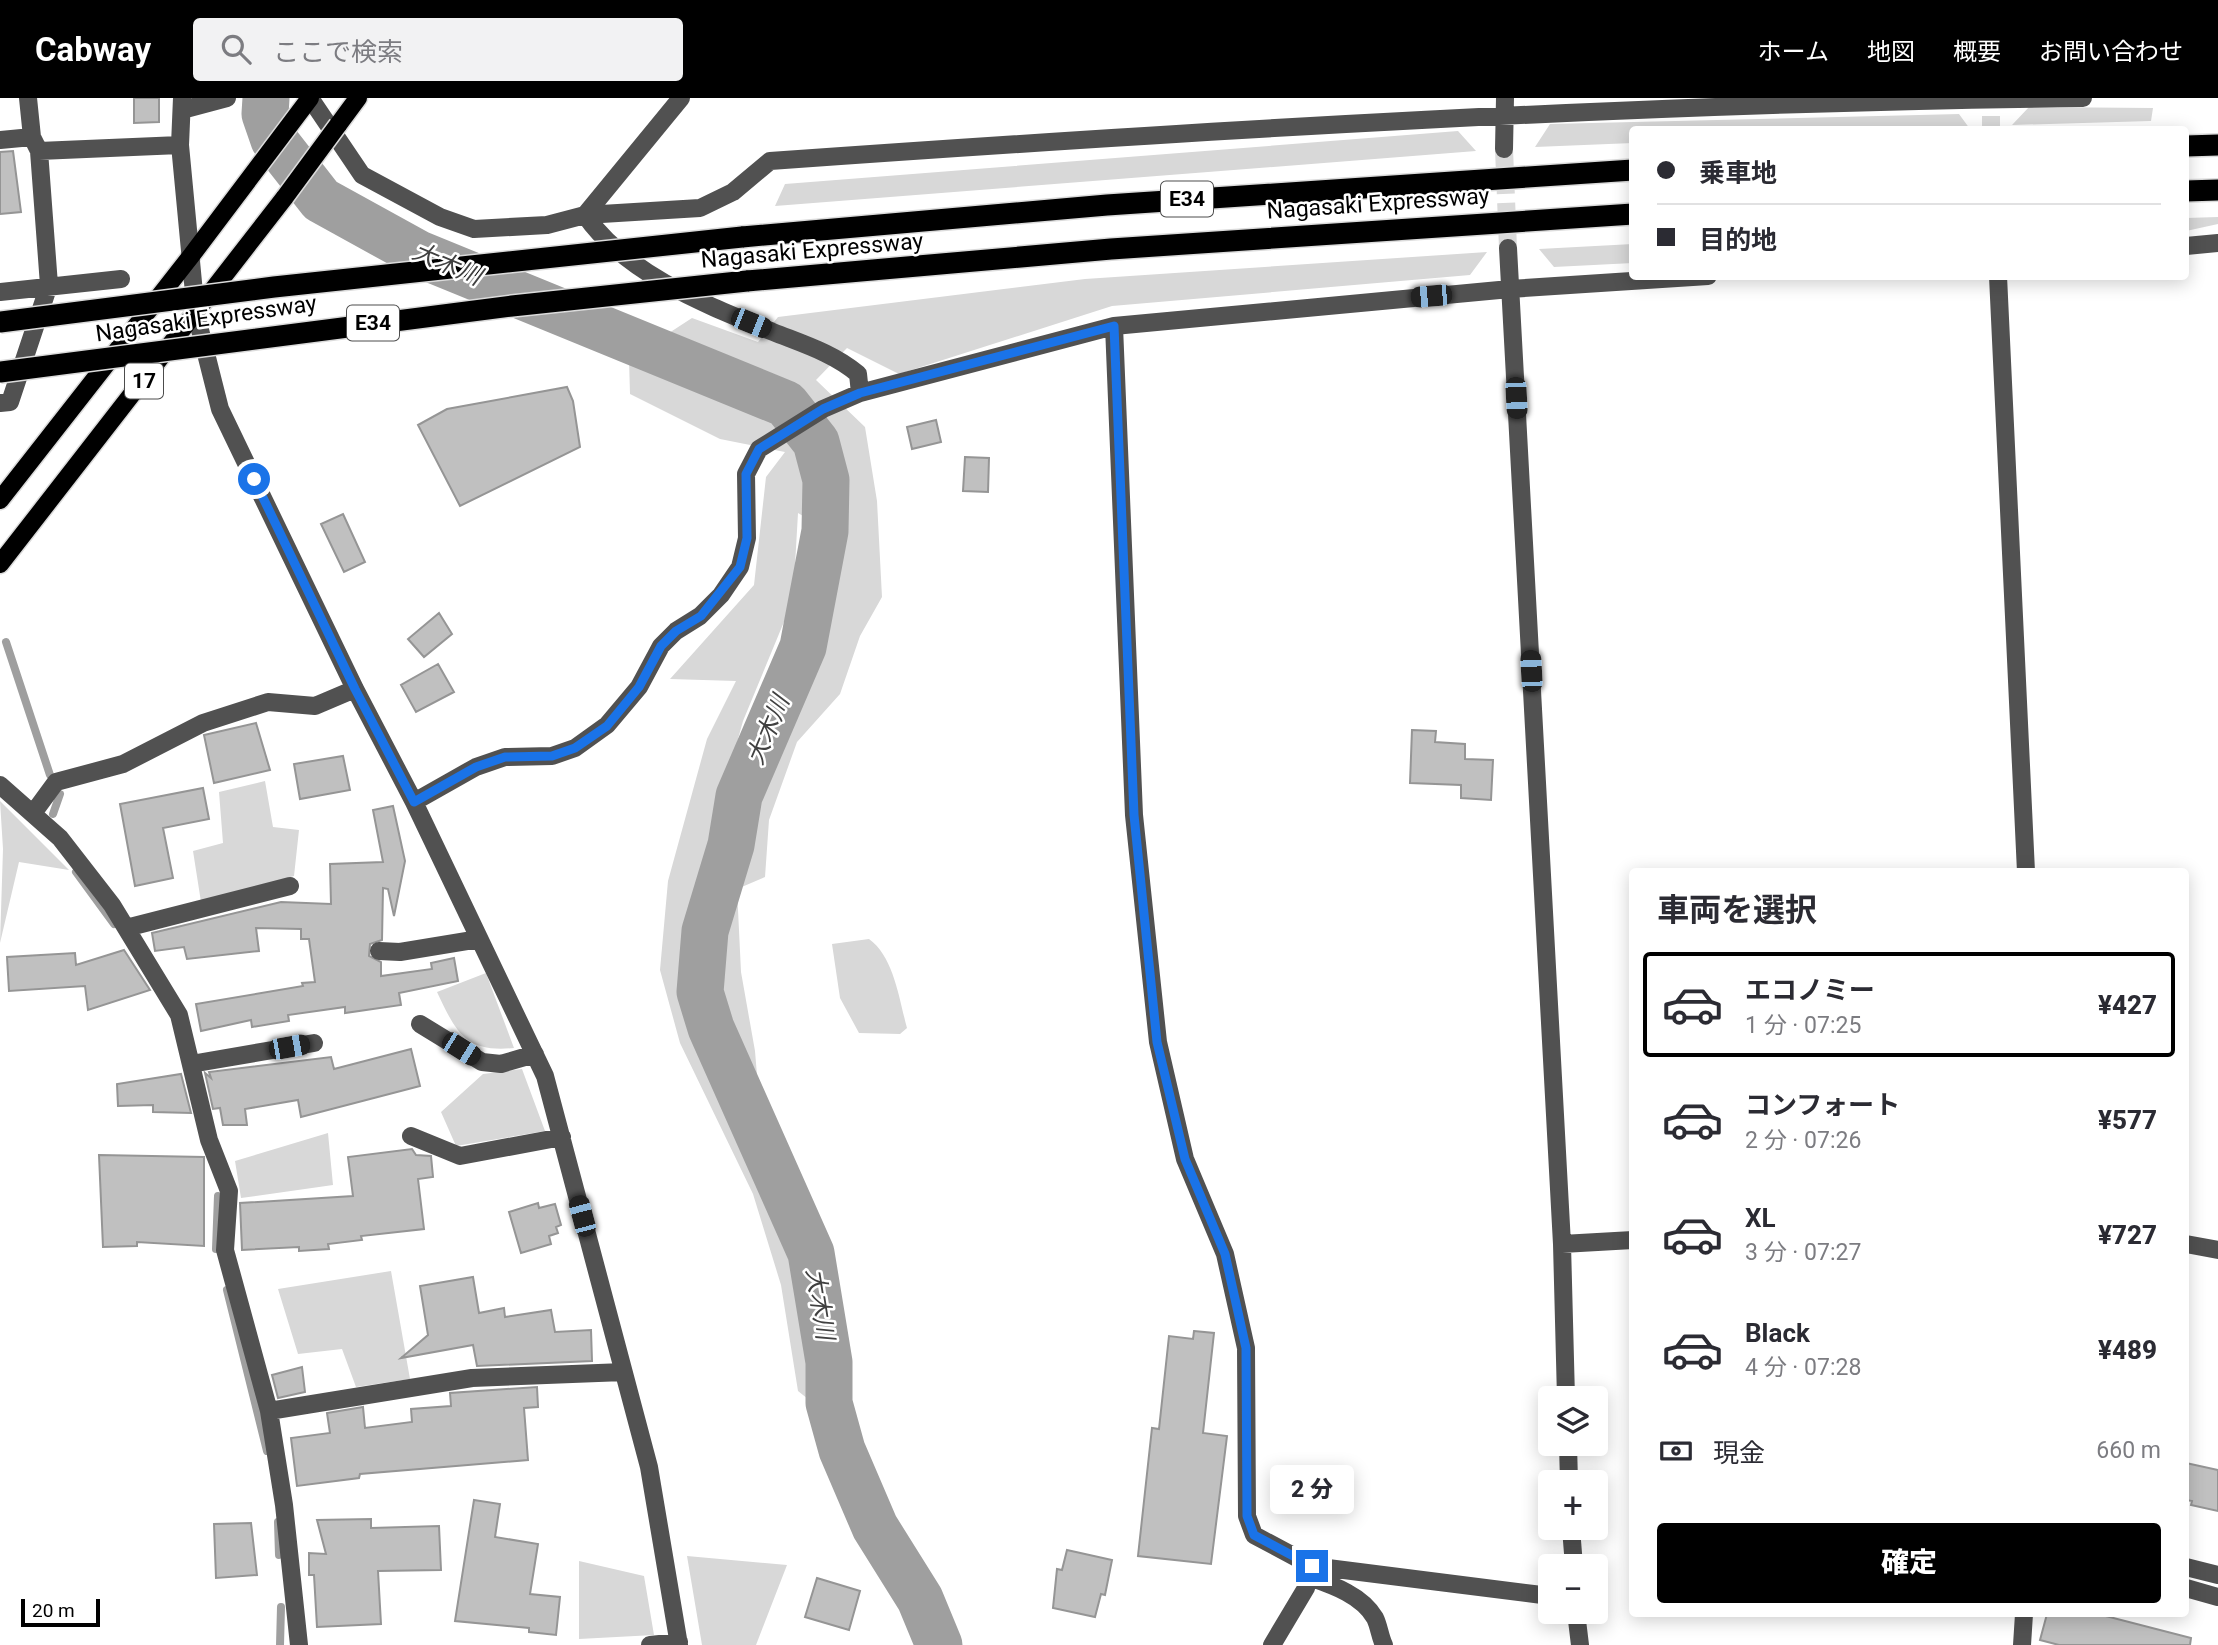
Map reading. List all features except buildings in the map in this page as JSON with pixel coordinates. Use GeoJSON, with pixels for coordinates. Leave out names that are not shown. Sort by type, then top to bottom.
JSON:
{"type":"FeatureCollection","features":[{"type":"Feature","properties":{"kind":"highway"},"geometry":{"type":"LineString","coordinates":[[2189,146],[2218,145]]}},
{"type":"Feature","properties":{"kind":"highway","name":"Nagasaki Expressway"},"geometry":{"type":"LineString","coordinates":[[0,322],[287,286],[742,237],[1121,204],[1629,170]]}},
{"type":"Feature","properties":{"kind":"highway"},"geometry":{"type":"LineString","coordinates":[[2189,191],[2218,190]]}},
{"type":"Feature","properties":{"kind":"highway","name":"Nagasaki Expressway"},"geometry":{"type":"LineString","coordinates":[[0,372],[415,318],[747,281],[1111,249],[1629,214]]}},
{"type":"Feature","properties":{"kind":"main road","name":"17"},"geometry":{"type":"LineString","coordinates":[[0,500],[191,257],[310,98]]}},
{"type":"Feature","properties":{"kind":"main road","name":"17"},"geometry":{"type":"LineString","coordinates":[[0,564],[196,314],[358,98]]}},
{"type":"Feature","properties":{"kind":"street"},"geometry":{"type":"LineString","coordinates":[[0,403],[10,402],[49,285],[36,144],[28,98]]}},
{"type":"Feature","properties":{"kind":"street"},"geometry":{"type":"LineString","coordinates":[[228,98],[182,104],[180,145],[196,314],[220,409],[355,689],[414,802],[545,1076],[649,1467],[679,1643],[650,1645]]}},
{"type":"Feature","properties":{"kind":"street"},"geometry":{"type":"LineString","coordinates":[[310,98],[362,175],[440,217],[474,229],[547,225],[585,215],[700,208],[733,192],[770,161],[1506,107],[1989,104],[2083,98]]}},
{"type":"Feature","properties":{"kind":"street"},"geometry":{"type":"LineString","coordinates":[[585,215],[681,98]]}},
{"type":"Feature","properties":{"kind":"street"},"geometry":{"type":"LineString","coordinates":[[1504,149],[1506,107]]}},
{"type":"Feature","properties":{"kind":"street"},"geometry":{"type":"LineString","coordinates":[[0,140],[36,144],[180,145]]}},
{"type":"Feature","properties":{"kind":"street"},"geometry":{"type":"LineString","coordinates":[[585,215],[594,228],[633,263],[707,305],[838,358],[858,374],[860,393]]}},
{"type":"Feature","properties":{"kind":"street"},"geometry":{"type":"LineString","coordinates":[[2189,246],[2218,243]]}},
{"type":"Feature","properties":{"kind":"street"},"geometry":{"type":"LineString","coordinates":[[1508,248],[1562,1244],[1566,1386]]}},
{"type":"Feature","properties":{"kind":"street"},"geometry":{"type":"LineString","coordinates":[[0,292],[121,279]]}},
{"type":"Feature","properties":{"kind":"street"},"geometry":{"type":"LineString","coordinates":[[414,802],[476,767],[505,757],[552,756],[575,748],[607,726],[639,687],[661,646],[676,631],[701,616],[740,567],[747,538],[746,474],[759,449],[823,409],[860,393],[1114,326],[1510,289],[1647,280]]}},
{"type":"Feature","properties":{"kind":"street"},"geometry":{"type":"LineString","coordinates":[[1998,280],[2026,868]]}},
{"type":"Feature","properties":{"kind":"street"},"geometry":{"type":"LineString","coordinates":[[1114,326],[1134,815],[1157,1042],[1185,1159],[1225,1254],[1246,1348],[1247,1516],[1254,1535],[1357,1600],[1374,1617],[1384,1645]]}},
{"type":"Feature","properties":{"kind":"street"},"geometry":{"type":"LineString","coordinates":[[34,812],[56,782],[123,764],[203,723],[268,702],[315,706],[355,689]]}},
{"type":"Feature","properties":{"kind":"street"},"geometry":{"type":"LineString","coordinates":[[0,785],[34,812],[60,838],[125,928],[179,1015],[209,1140],[229,1191],[225,1250],[268,1412],[284,1505],[299,1645]]}},
{"type":"Feature","properties":{"kind":"street"},"geometry":{"type":"LineString","coordinates":[[125,928],[290,886]]}},
{"type":"Feature","properties":{"kind":"street"},"geometry":{"type":"LineString","coordinates":[[379,951],[400,952],[479,939]]}},
{"type":"Feature","properties":{"kind":"street"},"geometry":{"type":"LineString","coordinates":[[420,1024],[482,1062],[501,1064],[535,1054]]}},
{"type":"Feature","properties":{"kind":"street"},"geometry":{"type":"LineString","coordinates":[[191,1065],[314,1043]]}},
{"type":"Feature","properties":{"kind":"street"},"geometry":{"type":"LineString","coordinates":[[411,1136],[460,1156],[562,1137]]}},
{"type":"Feature","properties":{"kind":"street"},"geometry":{"type":"LineString","coordinates":[[1562,1244],[1629,1240]]}},
{"type":"Feature","properties":{"kind":"street"},"geometry":{"type":"LineString","coordinates":[[2189,1245],[2218,1250]]}},
{"type":"Feature","properties":{"kind":"street"},"geometry":{"type":"LineString","coordinates":[[268,1412],[472,1378],[624,1372]]}},
{"type":"Feature","properties":{"kind":"street"},"geometry":{"type":"LineString","coordinates":[[2189,1568],[2218,1575]]}},
{"type":"Feature","properties":{"kind":"street"},"geometry":{"type":"LineString","coordinates":[[1311,1572],[1538,1595]]}},
{"type":"Feature","properties":{"kind":"street"},"geometry":{"type":"LineString","coordinates":[[1272,1645],[1306,1588],[1311,1572]]}},
{"type":"Feature","properties":{"kind":"street"},"geometry":{"type":"LineString","coordinates":[[2189,1589],[2218,1597]]}},
{"type":"Feature","properties":{"kind":"street"},"geometry":{"type":"LineString","coordinates":[[2022,1645],[2024,1617]]}},
{"type":"Feature","properties":{"kind":"street"},"geometry":{"type":"LineString","coordinates":[[1577,1624],[1580,1645]]}},
{"type":"Feature","properties":{"kind":"shaded area"},"geometry":{"type":"Polygon","coordinates":[[[2029,107],[2153,108],[2151,121],[2012,125],[2029,107]]]}},
{"type":"Feature","properties":{"kind":"shaded area"},"geometry":{"type":"Polygon","coordinates":[[[1959,114],[1968,126],[1629,126],[1629,143],[1535,147],[1550,124],[1959,114]]]}},
{"type":"Feature","properties":{"kind":"shaded area"},"geometry":{"type":"Polygon","coordinates":[[[1458,131],[1476,151],[775,206],[785,184],[1458,131]]]}},
{"type":"Feature","properties":{"kind":"shaded area"},"geometry":{"type":"Polygon","coordinates":[[[2218,217],[2218,224],[2189,230],[2189,218],[2218,217]]]}},
{"type":"Feature","properties":{"kind":"shaded area"},"geometry":{"type":"Polygon","coordinates":[[[1629,244],[1629,263],[1554,267],[1539,249],[1629,244]]]}},
{"type":"Feature","properties":{"kind":"shaded area"},"geometry":{"type":"Polygon","coordinates":[[[1487,252],[1470,275],[1112,306],[899,374],[847,348],[816,380],[865,427],[877,501],[882,597],[860,636],[840,694],[797,742],[769,820],[765,877],[737,889],[741,972],[755,1051],[759,1099],[733,1046],[718,981],[750,790],[816,652],[835,535],[798,513],[793,600],[743,721],[693,900],[689,986],[700,1029],[802,1262],[819,1356],[818,1407],[798,1391],[781,1285],[753,1194],[680,1043],[660,970],[668,881],[707,739],[736,681],[670,679],[754,585],[766,477],[785,452],[720,439],[630,394],[629,359],[692,318],[758,342],[778,317],[1085,279],[1487,252]]]}},
{"type":"Feature","properties":{"kind":"shaded area"},"geometry":{"type":"Polygon","coordinates":[[[265,781],[273,827],[299,830],[294,876],[201,902],[193,851],[223,843],[219,792],[265,781]]]}},
{"type":"Feature","properties":{"kind":"shaded area"},"geometry":{"type":"Polygon","coordinates":[[[0,801],[69,870],[19,862],[0,943],[3,849],[0,801]]]}},
{"type":"Feature","properties":{"kind":"shaded area"},"geometry":{"type":"Polygon","coordinates":[[[869,939],[884,956],[894,979],[907,1028],[900,1034],[859,1033],[840,998],[832,944],[869,939]]]}},
{"type":"Feature","properties":{"kind":"shaded area"},"geometry":{"type":"Polygon","coordinates":[[[486,973],[514,1048],[484,1047],[464,1037],[450,1018],[437,992],[486,973]]]}},
{"type":"Feature","properties":{"kind":"shaded area"},"geometry":{"type":"Polygon","coordinates":[[[522,1069],[545,1131],[456,1146],[441,1112],[483,1074],[522,1069]]]}},
{"type":"Feature","properties":{"kind":"shaded area"},"geometry":{"type":"Polygon","coordinates":[[[328,1133],[333,1185],[241,1198],[235,1161],[328,1133]]]}},
{"type":"Feature","properties":{"kind":"shaded area"},"geometry":{"type":"Polygon","coordinates":[[[391,1271],[410,1379],[356,1387],[342,1349],[298,1354],[278,1289],[391,1271]]]}},
{"type":"Feature","properties":{"kind":"shaded area"},"geometry":{"type":"Polygon","coordinates":[[[687,1556],[787,1565],[756,1645],[702,1645],[687,1556]]]}},
{"type":"Feature","properties":{"kind":"shaded area"},"geometry":{"type":"Polygon","coordinates":[[[579,1561],[644,1576],[654,1635],[579,1639],[579,1561]]]}},
{"type":"Feature","properties":{"kind":"waterway","name":"大木川"},"geometry":{"type":"LineString","coordinates":[[266,98],[265,114],[274,140],[321,200],[419,254],[786,404],[816,442],[826,480],[825,531],[803,647],[739,796],[731,845],[705,931],[700,992],[711,1028],[811,1253],[829,1362],[829,1403],[842,1450],[875,1527],[920,1599],[939,1645]]}},
{"type":"Feature","properties":{"kind":"waterway"},"geometry":{"type":"LineString","coordinates":[[6,642],[50,775]]}},
{"type":"Feature","properties":{"kind":"waterway"},"geometry":{"type":"LineString","coordinates":[[53,814],[60,794]]}},
{"type":"Feature","properties":{"kind":"waterway"},"geometry":{"type":"LineString","coordinates":[[76,872],[114,924]]}},
{"type":"Feature","properties":{"kind":"waterway"},"geometry":{"type":"LineString","coordinates":[[216,1249],[218,1196]]}},
{"type":"Feature","properties":{"kind":"waterway"},"geometry":{"type":"LineString","coordinates":[[227,1290],[267,1451]]}},
{"type":"Feature","properties":{"kind":"waterway"},"geometry":{"type":"LineString","coordinates":[[278,1522],[279,1555]]}},
{"type":"Feature","properties":{"kind":"waterway"},"geometry":{"type":"LineString","coordinates":[[280,1645],[281,1607]]}},
{"type":"Feature","properties":{"kind":"tunnel"},"geometry":{"type":"LineString","coordinates":[[1991,116],[1991,126]]}},
{"type":"Feature","properties":{"kind":"tunnel"},"geometry":{"type":"LineString","coordinates":[[1504,149],[1508,248]]}},
{"type":"Feature","properties":{"kind":"route"},"geometry":{"type":"LineString","coordinates":[[254,479],[355,689],[414,802],[476,767],[505,757],[552,756],[575,748],[607,726],[639,687],[661,646],[676,631],[701,616],[740,567],[747,538],[746,474],[759,449],[823,409],[860,393],[1114,326],[1134,815],[1157,1042],[1185,1159],[1225,1254],[1246,1348],[1247,1516],[1254,1535],[1312,1566]]}}]}
